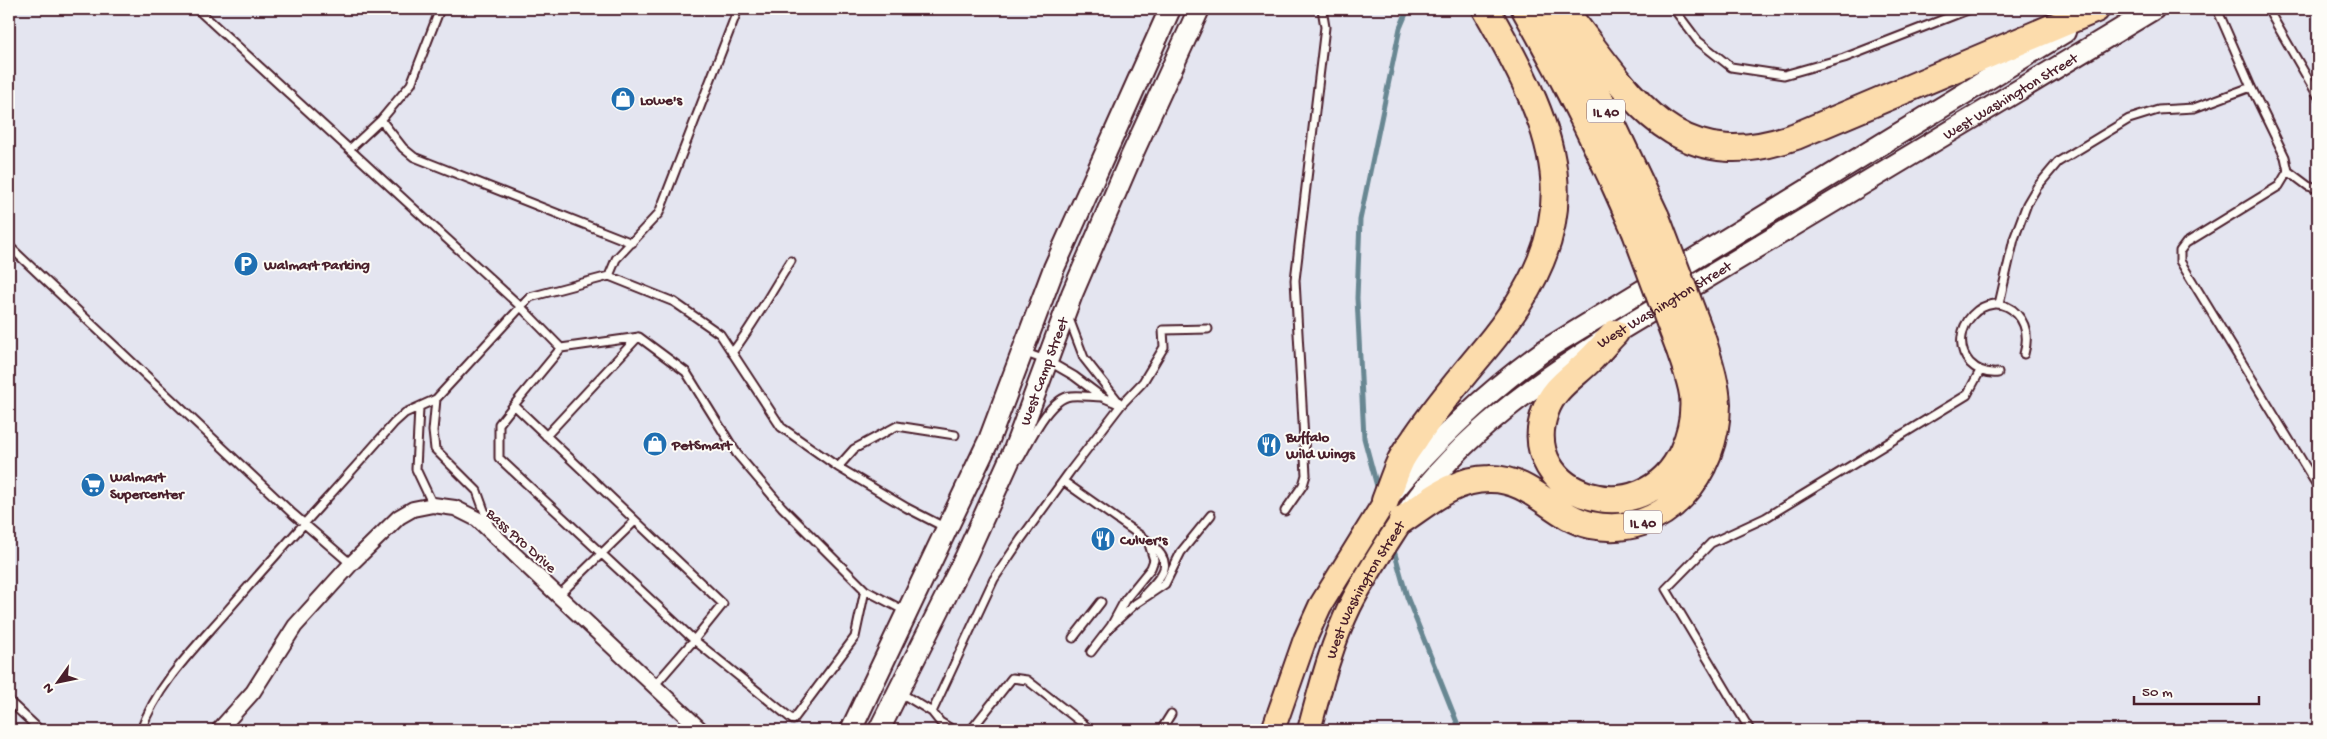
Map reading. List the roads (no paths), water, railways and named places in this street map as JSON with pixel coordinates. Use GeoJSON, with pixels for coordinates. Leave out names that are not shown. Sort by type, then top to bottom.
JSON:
{"type":"FeatureCollection","features":[{"type":"Feature","properties":{"kind":"highway","name":"IL 40"},"geometry":{"type":"LineString","coordinates":[[1486,9],[1530,91],[1549,144],[1554,176],[1554,207],[1543,257],[1530,286],[1510,316],[1449,390],[1425,439],[1400,462],[1394,511],[1433,496],[1440,484],[1459,484],[1491,478],[1503,480],[1530,490],[1583,523],[1611,527],[1627,526],[1643,522],[1666,510],[1680,498],[1699,474],[1708,455],[1714,435],[1716,392],[1690,343]]}},
{"type":"Feature","properties":{"kind":"highway"},"geometry":{"type":"LineString","coordinates":[[1525,9],[1589,128],[1646,224],[1690,343],[1689,377],[1693,406],[1692,425],[1680,457],[1662,481],[1644,492],[1625,499],[1605,500],[1592,498],[1572,488],[1551,468],[1544,455],[1542,429],[1545,413],[1558,390],[1591,360],[1615,332]]}},
{"type":"Feature","properties":{"kind":"highway","name":"IL 40"},"geometry":{"type":"LineString","coordinates":[[1549,9],[1604,107],[1646,224]]}},
{"type":"Feature","properties":{"kind":"highway"},"geometry":{"type":"LineString","coordinates":[[1563,9],[1629,94],[1654,120],[1682,137],[1697,143],[1722,148],[1743,149],[1769,145],[1796,136],[2096,9]]}},
{"type":"Feature","properties":{"kind":"main road","name":"West Camp Street"},"geometry":{"type":"LineString","coordinates":[[851,730],[989,440],[1054,268],[1170,9]]}},
{"type":"Feature","properties":{"kind":"main road","name":"West Camp Street"},"geometry":{"type":"LineString","coordinates":[[881,729],[1014,450],[1066,311],[1131,157],[1200,9]]}},
{"type":"Feature","properties":{"kind":"main road","name":"West Washington Street"},"geometry":{"type":"LineString","coordinates":[[1425,439],[1476,404],[1545,350],[2105,9]]}},
{"type":"Feature","properties":{"kind":"main road","name":"West Washington Street"},"geometry":{"type":"LineString","coordinates":[[1440,484],[1457,452],[1517,399],[1544,379],[1615,332],[2154,9]]}},
{"type":"Feature","properties":{"kind":"main road","name":"West Washington Street"},"geometry":{"type":"LineString","coordinates":[[1273,730],[1305,639],[1320,606],[1336,579],[1394,511]]}},
{"type":"Feature","properties":{"kind":"main road","name":"West Washington Street"},"geometry":{"type":"LineString","coordinates":[[1309,730],[1332,653],[1350,608],[1369,570],[1394,511]]}},
{"type":"Feature","properties":{"kind":"street","name":"Bass Pro Drive"},"geometry":{"type":"LineString","coordinates":[[219,730],[254,692],[295,626],[351,564],[399,517],[413,509],[433,505],[455,508],[477,519],[700,730]]}},
{"type":"Feature","properties":{"kind":"lane"},"geometry":{"type":"LineString","coordinates":[[197,9],[521,306],[561,348]]}},
{"type":"Feature","properties":{"kind":"lane"},"geometry":{"type":"LineString","coordinates":[[350,149],[381,120],[411,84],[440,9]]}},
{"type":"Feature","properties":{"kind":"lane"},"geometry":{"type":"LineString","coordinates":[[609,276],[616,259],[659,214],[738,9]]}},
{"type":"Feature","properties":{"kind":"lane"},"geometry":{"type":"LineString","coordinates":[[1285,511],[1303,485],[1306,475],[1295,280],[1324,27],[1322,9]]}},
{"type":"Feature","properties":{"kind":"lane"},"geometry":{"type":"LineString","coordinates":[[1674,9],[1698,41],[1730,67],[1784,75],[1844,58],[1970,9]]}},
{"type":"Feature","properties":{"kind":"lane"},"geometry":{"type":"LineString","coordinates":[[2217,9],[2250,88],[2285,157],[2288,171],[2308,186],[2318,189]]}},
{"type":"Feature","properties":{"kind":"lane"},"geometry":{"type":"LineString","coordinates":[[2275,9],[2270,12],[2318,96]]}},
{"type":"Feature","properties":{"kind":"lane"},"geometry":{"type":"LineString","coordinates":[[2000,304],[2014,239],[2027,204],[2037,187],[2058,162],[2117,126],[2147,112],[2194,108],[2250,88]]}},
{"type":"Feature","properties":{"kind":"lane"},"geometry":{"type":"LineString","coordinates":[[381,120],[403,148],[414,157],[632,243]]}},
{"type":"Feature","properties":{"kind":"lane"},"geometry":{"type":"LineString","coordinates":[[2288,171],[2279,186],[2186,243],[2180,251],[2180,261],[2318,487]]}},
{"type":"Feature","properties":{"kind":"lane"},"geometry":{"type":"LineString","coordinates":[[9,246],[351,564]]}},
{"type":"Feature","properties":{"kind":"lane"},"geometry":{"type":"LineString","coordinates":[[732,353],[753,325],[761,308],[791,261]]}},
{"type":"Feature","properties":{"kind":"lane"},"geometry":{"type":"LineString","coordinates":[[141,730],[148,712],[168,679],[304,522],[394,423],[405,413],[436,399],[530,297],[609,276],[674,302],[720,334],[781,427],[838,467],[907,508],[948,529]]}},
{"type":"Feature","properties":{"kind":"lane"},"geometry":{"type":"LineString","coordinates":[[1998,372],[1980,371],[1966,358],[1961,340],[1963,327],[1969,317],[1978,310],[1988,304],[2000,304],[2009,307],[2019,316],[2026,331],[2027,343],[2024,354]]}},
{"type":"Feature","properties":{"kind":"lane"},"geometry":{"type":"LineString","coordinates":[[1066,311],[1084,358],[1121,405]]}},
{"type":"Feature","properties":{"kind":"lane"},"geometry":{"type":"LineString","coordinates":[[932,712],[994,579],[1063,481],[1121,405],[1143,382],[1164,347],[1163,330],[1208,329]]}},
{"type":"Feature","properties":{"kind":"lane"},"geometry":{"type":"LineString","coordinates":[[546,436],[639,337]]}},
{"type":"Feature","properties":{"kind":"lane"},"geometry":{"type":"LineString","coordinates":[[865,590],[855,637],[793,720],[694,640],[499,458],[499,424],[561,348],[639,337],[686,372],[738,454],[782,507],[865,590],[907,613]]}},
{"type":"Feature","properties":{"kind":"lane"},"geometry":{"type":"LineString","coordinates":[[1023,352],[1048,361],[1074,376],[1102,397],[1121,405]]}},
{"type":"Feature","properties":{"kind":"lane"},"geometry":{"type":"LineString","coordinates":[[1750,730],[1666,589],[1711,544],[1765,518],[1967,395],[1980,371]]}},
{"type":"Feature","properties":{"kind":"lane"},"geometry":{"type":"LineString","coordinates":[[1017,464],[1042,420],[1058,401],[1070,396],[1102,397]]}},
{"type":"Feature","properties":{"kind":"lane"},"geometry":{"type":"LineString","coordinates":[[436,399],[432,430],[435,450],[478,491],[493,534]]}},
{"type":"Feature","properties":{"kind":"lane"},"geometry":{"type":"LineString","coordinates":[[514,404],[723,604],[654,686]]}},
{"type":"Feature","properties":{"kind":"lane"},"geometry":{"type":"LineString","coordinates":[[419,408],[416,469],[433,505]]}},
{"type":"Feature","properties":{"kind":"lane"},"geometry":{"type":"LineString","coordinates":[[838,467],[854,449],[897,426],[955,435]]}},
{"type":"Feature","properties":{"kind":"lane"},"geometry":{"type":"LineString","coordinates":[[996,490],[1009,480],[1013,472]]}},
{"type":"Feature","properties":{"kind":"lane"},"geometry":{"type":"LineString","coordinates":[[1063,481],[1148,541],[1162,553],[1165,562],[1163,575],[1136,604],[1111,626]]}},
{"type":"Feature","properties":{"kind":"lane"},"geometry":{"type":"LineString","coordinates":[[1136,604],[1165,584],[1181,552],[1211,515]]}},
{"type":"Feature","properties":{"kind":"lane"},"geometry":{"type":"LineString","coordinates":[[558,596],[635,521]]}},
{"type":"Feature","properties":{"kind":"lane"},"geometry":{"type":"LineString","coordinates":[[1091,652],[1111,626],[1125,600],[1151,568],[1154,560],[1148,541]]}},
{"type":"Feature","properties":{"kind":"lane"},"geometry":{"type":"LineString","coordinates":[[1073,638],[1101,602]]}},
{"type":"Feature","properties":{"kind":"lane"},"geometry":{"type":"LineString","coordinates":[[970,730],[1012,678],[1027,680],[1091,730]]}},
{"type":"Feature","properties":{"kind":"lane"},"geometry":{"type":"LineString","coordinates":[[898,692],[932,712],[940,722],[953,730]]}},
{"type":"Feature","properties":{"kind":"lane"},"geometry":{"type":"LineString","coordinates":[[9,701],[40,730]]}},
{"type":"Feature","properties":{"kind":"lane"},"geometry":{"type":"LineString","coordinates":[[1160,730],[1171,714]]}},
{"type":"Feature","properties":{"kind":"waterway"},"geometry":{"type":"LineString","coordinates":[[1378,490],[1364,438],[1357,298],[1360,220],[1400,28],[1408,9]]}},
{"type":"Feature","properties":{"kind":"waterway"},"geometry":{"type":"LineString","coordinates":[[1393,547],[1407,597],[1460,730]]}},
{"type":"Feature","properties":{"kind":"place","name":"Lowe's"},"geometry":{"type":"Point","coordinates":[623,99]}},
{"type":"Feature","properties":{"kind":"place","name":"Walmart Parking"},"geometry":{"type":"Point","coordinates":[246,264]}},
{"type":"Feature","properties":{"kind":"place","name":"PetSmart"},"geometry":{"type":"Point","coordinates":[655,444]}},
{"type":"Feature","properties":{"kind":"place","name":"Buffalo Wild Wings"},"geometry":{"type":"Point","coordinates":[1269,445]}},
{"type":"Feature","properties":{"kind":"place","name":"Walmart Supercenter"},"geometry":{"type":"Point","coordinates":[93,485]}},
{"type":"Feature","properties":{"kind":"place","name":"Culver's"},"geometry":{"type":"Point","coordinates":[1103,539]}}]}
